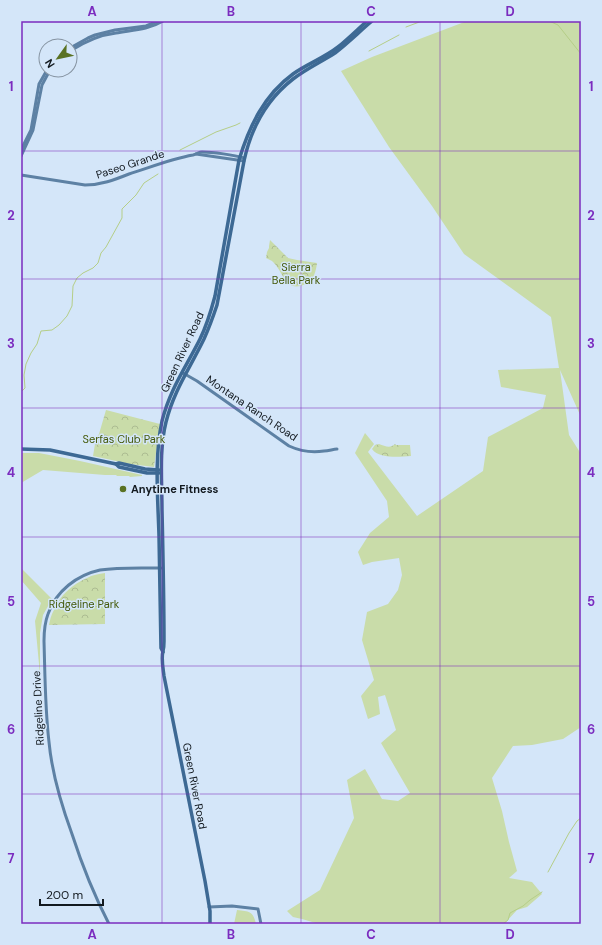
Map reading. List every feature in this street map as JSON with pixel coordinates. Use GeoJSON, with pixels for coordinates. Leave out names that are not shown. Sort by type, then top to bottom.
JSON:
{"type":"FeatureCollection","features":[{"type":"Feature","properties":{"kind":"main road"},"geometry":{"type":"LineString","coordinates":[[242,159],[246,138],[259,112],[270,97],[291,76],[338,47],[367,21]]}},
{"type":"Feature","properties":{"kind":"main road"},"geometry":{"type":"LineString","coordinates":[[242,159],[255,125],[267,105],[281,90],[293,79],[342,48],[372,21]]}},
{"type":"Feature","properties":{"kind":"main road","name":"Green River Road"},"geometry":{"type":"LineString","coordinates":[[163,652],[161,648],[160,636],[160,471],[163,440],[166,423],[173,400],[183,373],[202,334],[216,296],[231,208],[242,159]]}},
{"type":"Feature","properties":{"kind":"main road","name":"Green River Road"},"geometry":{"type":"LineString","coordinates":[[183,373],[204,339],[213,319],[220,294],[242,159]]}},
{"type":"Feature","properties":{"kind":"main road"},"geometry":{"type":"LineString","coordinates":[[230,236],[230,225],[233,211],[231,208]]}},
{"type":"Feature","properties":{"kind":"main road"},"geometry":{"type":"LineString","coordinates":[[21,449],[50,450],[141,469],[160,471]]}},
{"type":"Feature","properties":{"kind":"main road","name":"Green River Road"},"geometry":{"type":"LineString","coordinates":[[161,568],[164,606],[164,676],[203,871],[209,907],[210,924]]}},
{"type":"Feature","properties":{"kind":"main road"},"geometry":{"type":"LineString","coordinates":[[160,603],[164,606]]}},
{"type":"Feature","properties":{"kind":"main road"},"geometry":{"type":"LineString","coordinates":[[160,636],[164,642]]}},
{"type":"Feature","properties":{"kind":"street"},"geometry":{"type":"LineString","coordinates":[[78,45],[96,35],[115,30],[146,26],[158,21]]}},
{"type":"Feature","properties":{"kind":"street"},"geometry":{"type":"LineString","coordinates":[[78,46],[96,38],[146,28],[163,21]]}},
{"type":"Feature","properties":{"kind":"street"},"geometry":{"type":"LineString","coordinates":[[21,156],[33,130],[40,84],[43,78]]}},
{"type":"Feature","properties":{"kind":"street"},"geometry":{"type":"LineString","coordinates":[[21,150],[31,130],[42,85],[46,78]]}},
{"type":"Feature","properties":{"kind":"street","name":"Paseo Grande"},"geometry":{"type":"LineString","coordinates":[[21,175],[85,185],[99,184],[181,157],[199,153],[207,152],[242,159]]}},
{"type":"Feature","properties":{"kind":"street","name":"Montana Ranch Road"},"geometry":{"type":"LineString","coordinates":[[183,373],[197,381],[295,449],[310,452],[337,449]]}},
{"type":"Feature","properties":{"kind":"street","name":"Ridgeline Drive"},"geometry":{"type":"LineString","coordinates":[[109,924],[92,888],[77,849],[62,804],[53,770],[48,741],[45,630],[48,614],[58,596],[68,586],[84,575],[110,569],[161,568]]}},
{"type":"Feature","properties":{"kind":"street"},"geometry":{"type":"LineString","coordinates":[[209,907],[232,906],[258,909],[261,924]]}},
{"type":"Feature","properties":{"kind":"green space"},"geometry":{"type":"Polygon","coordinates":[[[467,21],[581,21],[581,417],[560,370],[569,435],[581,454],[581,727],[563,739],[532,745],[513,746],[492,778],[517,871],[509,878],[532,882],[542,894],[527,907],[517,910],[504,924],[319,924],[293,917],[287,911],[320,890],[354,818],[347,780],[365,769],[382,799],[398,801],[410,793],[381,743],[396,730],[385,695],[378,697],[380,714],[368,719],[361,696],[374,680],[362,640],[367,612],[388,604],[398,590],[402,575],[399,558],[372,562],[363,565],[358,552],[370,533],[389,517],[387,501],[355,453],[365,433],[374,444],[368,452],[417,516],[483,471],[488,437],[543,408],[546,395],[501,387],[498,370],[559,368],[551,317],[464,254],[432,206],[389,147],[341,71],[372,57],[467,21]]]}},
{"type":"Feature","properties":{"kind":"green space","name":"Sierra Bella Park"},"geometry":{"type":"Polygon","coordinates":[[[270,240],[288,258],[317,263],[313,278],[306,284],[299,286],[289,284],[276,265],[266,258],[270,240]]]}},
{"type":"Feature","properties":{"kind":"green space","name":"Serfas Club Park"},"geometry":{"type":"Polygon","coordinates":[[[106,410],[160,424],[154,467],[130,464],[93,456],[96,438],[99,434],[106,410]]]}},
{"type":"Feature","properties":{"kind":"green space"},"geometry":{"type":"Polygon","coordinates":[[[379,444],[389,447],[395,444],[410,445],[411,456],[385,456],[375,452],[372,449],[375,445],[379,444]]]}},
{"type":"Feature","properties":{"kind":"green space"},"geometry":{"type":"Polygon","coordinates":[[[21,453],[39,453],[142,476],[130,477],[43,470],[21,483],[21,453]]]}},
{"type":"Feature","properties":{"kind":"green space"},"geometry":{"type":"Polygon","coordinates":[[[21,568],[52,599],[43,615],[40,633],[40,675],[35,621],[41,603],[21,580],[21,568]]]}},
{"type":"Feature","properties":{"kind":"green space","name":"Ridgeline Park"},"geometry":{"type":"Polygon","coordinates":[[[105,573],[105,624],[49,625],[56,605],[67,591],[89,577],[105,573]]]}},
{"type":"Feature","properties":{"kind":"green space"},"geometry":{"type":"Polygon","coordinates":[[[237,910],[250,912],[256,924],[234,924],[237,910]]]}},
{"type":"Feature","properties":{"kind":"waterway"},"geometry":{"type":"LineString","coordinates":[[406,27],[422,21]]}},
{"type":"Feature","properties":{"kind":"waterway"},"geometry":{"type":"LineString","coordinates":[[549,21],[558,25],[581,54]]}},
{"type":"Feature","properties":{"kind":"waterway"},"geometry":{"type":"LineString","coordinates":[[369,51],[399,35]]}},
{"type":"Feature","properties":{"kind":"waterway"},"geometry":{"type":"LineString","coordinates":[[180,150],[216,132],[240,123]]}},
{"type":"Feature","properties":{"kind":"waterway"},"geometry":{"type":"LineString","coordinates":[[21,392],[25,388],[24,375],[26,364],[37,344],[41,331],[52,330],[67,316],[72,306],[73,286],[77,278],[98,263],[101,253],[106,247],[122,218],[122,209],[136,195],[144,183],[158,174]]}},
{"type":"Feature","properties":{"kind":"waterway"},"geometry":{"type":"LineString","coordinates":[[548,872],[569,833],[577,821],[581,818]]}},
{"type":"Feature","properties":{"kind":"waterway"},"geometry":{"type":"LineString","coordinates":[[503,924],[508,920],[510,913],[523,906],[542,892]]}},
{"type":"Feature","properties":{"kind":"place","name":"Anytime Fitness"},"geometry":{"type":"Point","coordinates":[123,489]}}]}
